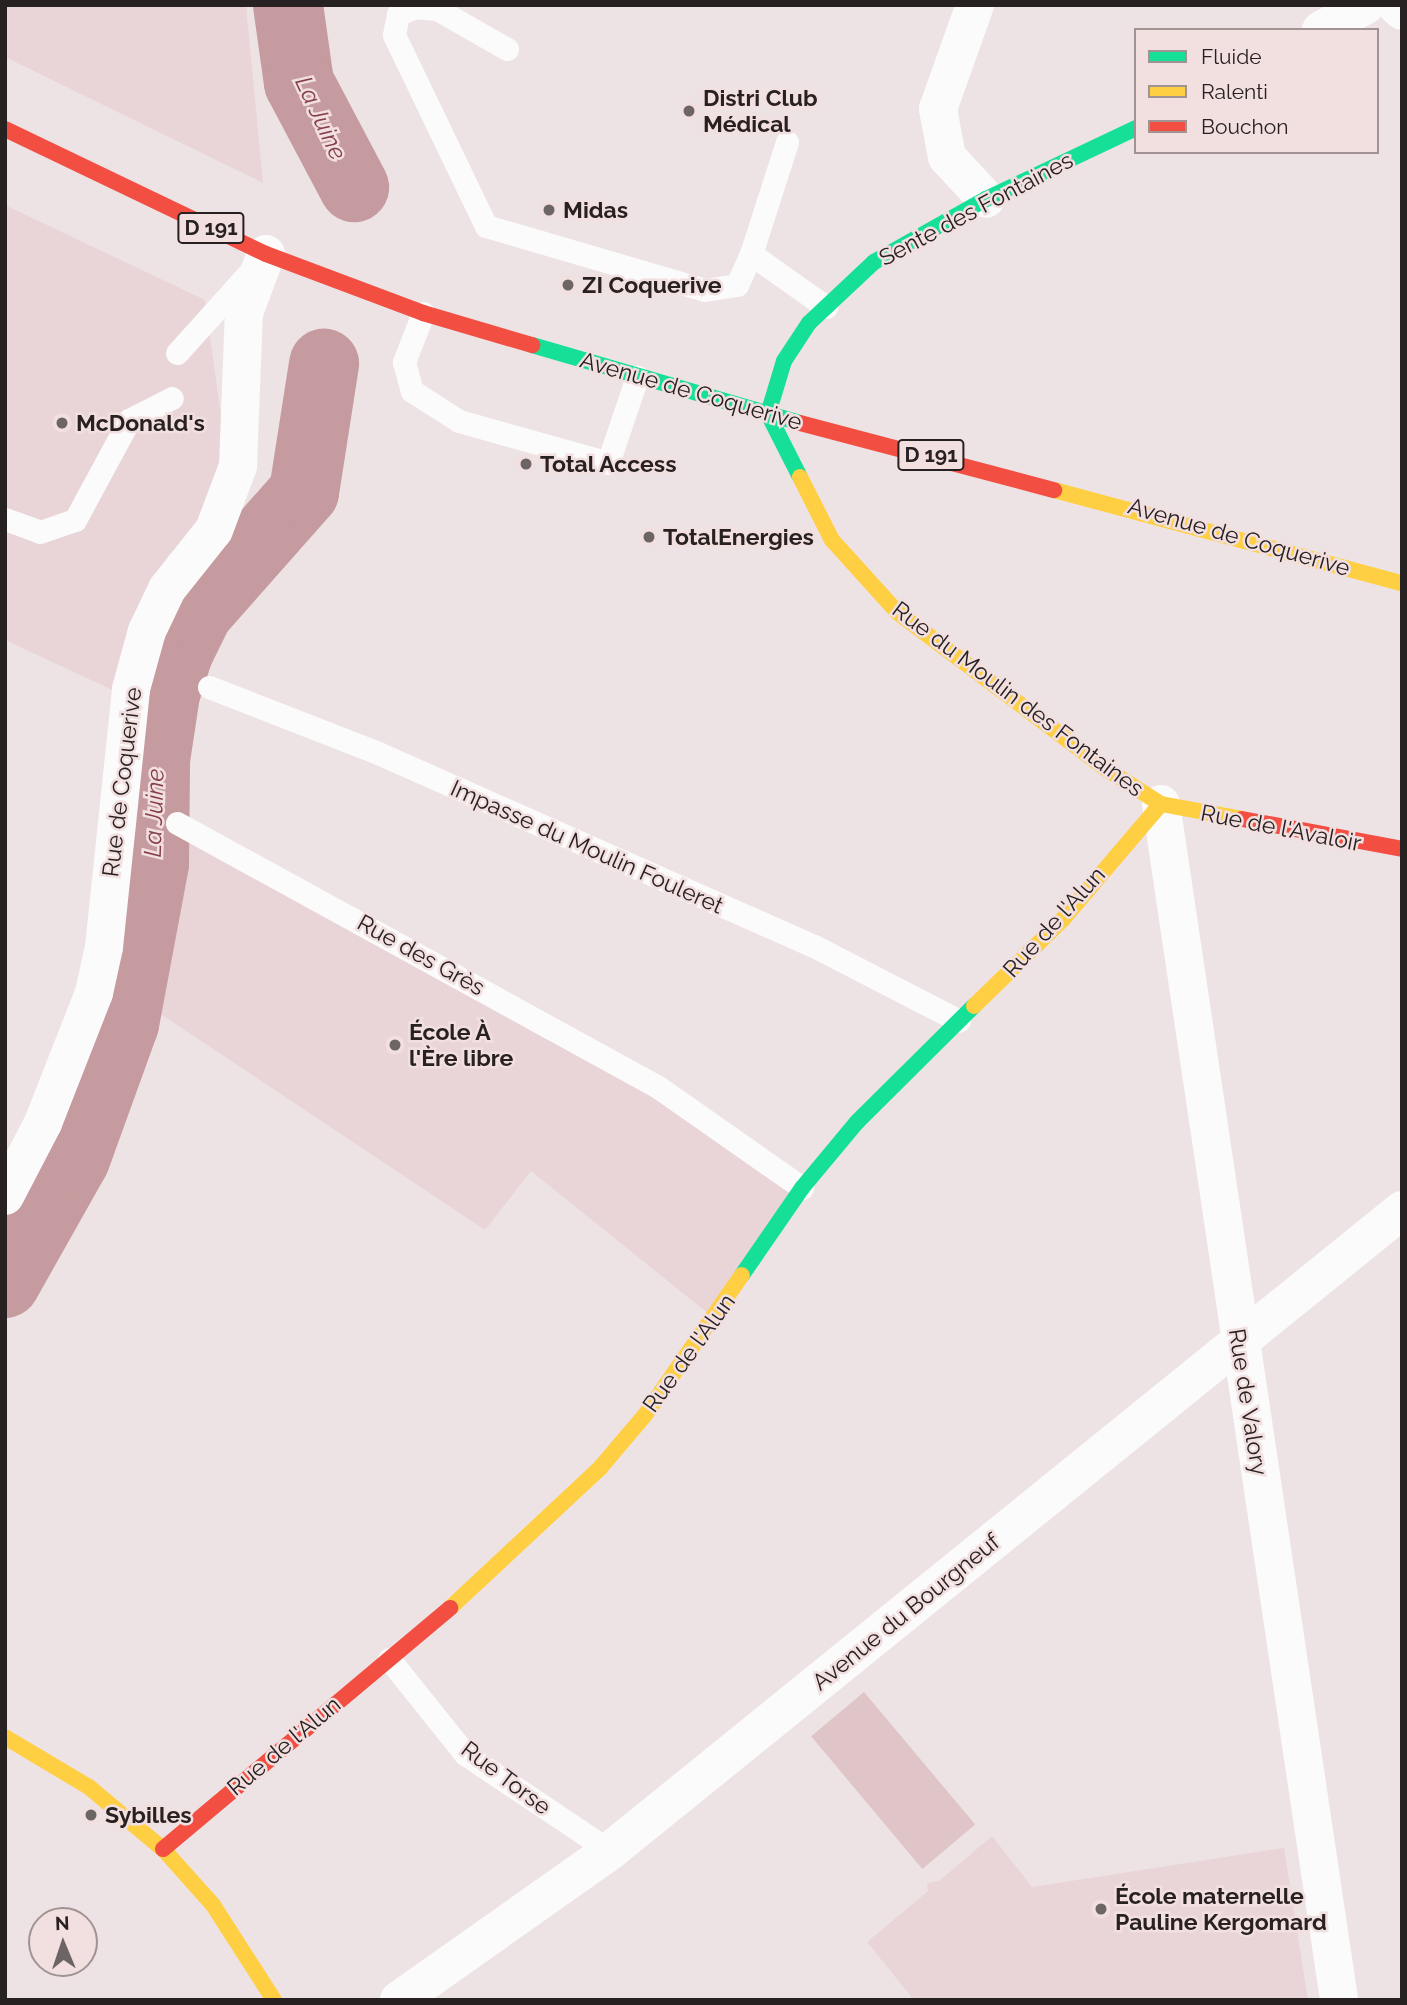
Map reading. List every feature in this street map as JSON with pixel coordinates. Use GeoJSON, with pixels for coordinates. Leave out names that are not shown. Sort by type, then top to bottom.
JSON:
{"type":"FeatureCollection","features":[{"type":"Feature","properties":{"kind":"street"},"geometry":{"type":"LineString","coordinates":[[975,5],[938,109],[947,157],[986,199]]}},
{"type":"Feature","properties":{"kind":"street"},"geometry":{"type":"LineString","coordinates":[[1325,28],[1366,5]]}},
{"type":"Feature","properties":{"kind":"street"},"geometry":{"type":"LineString","coordinates":[[1396,5],[1402,11]]}},
{"type":"Feature","properties":{"kind":"street","name":"Avenue de Coquerive"},"geometry":{"type":"LineString","coordinates":[[5,129],[266,254],[423,313],[768,414],[1402,583]]}},
{"type":"Feature","properties":{"kind":"street","name":"Sente des Fontaines"},"geometry":{"type":"LineString","coordinates":[[768,414],[785,361],[809,323],[874,262],[986,199],[1134,129]]}},
{"type":"Feature","properties":{"kind":"street","name":"Rue de Coquerive"},"geometry":{"type":"LineString","coordinates":[[5,1196],[43,1123],[94,993],[105,934],[131,689],[147,631],[167,589],[214,530],[238,466],[244,313],[266,254]]}},
{"type":"Feature","properties":{"kind":"street","name":"Rue du Moulin des Fontaines"},"geometry":{"type":"LineString","coordinates":[[768,414],[832,540],[897,612],[1106,769],[1161,804]]}},
{"type":"Feature","properties":{"kind":"street","name":"Rue de l'Avaloir"},"geometry":{"type":"LineString","coordinates":[[1161,804],[1402,849]]}},
{"type":"Feature","properties":{"kind":"street","name":"Rue de l'Alun"},"geometry":{"type":"LineString","coordinates":[[163,1849],[523,1543],[600,1468],[703,1336],[802,1188],[857,1122],[1063,919],[1161,804]]}},
{"type":"Feature","properties":{"kind":"street","name":"Rue de Valory"},"geometry":{"type":"LineString","coordinates":[[1161,804],[1239,1343],[1339,2000]]}},
{"type":"Feature","properties":{"kind":"street","name":"Avenue du Bourgneuf"},"geometry":{"type":"LineString","coordinates":[[400,2000],[610,1851],[1402,1210]]}},
{"type":"Feature","properties":{"kind":"street"},"geometry":{"type":"LineString","coordinates":[[5,1737],[89,1787],[163,1849],[213,1905],[274,2000]]}},
{"type":"Feature","properties":{"kind":"lane"},"geometry":{"type":"LineString","coordinates":[[507,50],[437,9],[416,7],[398,14],[394,35],[486,226],[705,290],[737,285],[751,254],[787,142]]}},
{"type":"Feature","properties":{"kind":"lane"},"geometry":{"type":"LineString","coordinates":[[177,353],[266,254]]}},
{"type":"Feature","properties":{"kind":"lane"},"geometry":{"type":"LineString","coordinates":[[751,254],[826,307]]}},
{"type":"Feature","properties":{"kind":"lane"},"geometry":{"type":"LineString","coordinates":[[423,313],[404,362],[412,391],[459,421],[608,463],[637,377]]}},
{"type":"Feature","properties":{"kind":"lane"},"geometry":{"type":"LineString","coordinates":[[5,519],[40,532],[75,520],[129,420],[172,398]]}},
{"type":"Feature","properties":{"kind":"lane","name":"Impasse du Moulin Fouleret"},"geometry":{"type":"LineString","coordinates":[[209,687],[378,753],[814,946],[959,1021]]}},
{"type":"Feature","properties":{"kind":"lane","name":"Rue des Grès"},"geometry":{"type":"LineString","coordinates":[[177,823],[659,1087],[802,1188]]}},
{"type":"Feature","properties":{"kind":"lane","name":"Rue Torse"},"geometry":{"type":"LineString","coordinates":[[389,1659],[465,1754],[610,1851]]}},
{"type":"Feature","properties":{"kind":"shaded area"},"geometry":{"type":"Polygon","coordinates":[[[5,5],[246,5],[263,183],[5,57],[5,5]]]}},
{"type":"Feature","properties":{"kind":"shaded area"},"geometry":{"type":"Polygon","coordinates":[[[5,205],[205,300],[226,452],[216,507],[168,556],[145,612],[121,694],[5,640],[5,205]]]}},
{"type":"Feature","properties":{"kind":"shaded area","name":"École À l'Ère libre"},"geometry":{"type":"Polygon","coordinates":[[[177,823],[658,1087],[802,1188],[715,1319],[531,1171],[485,1230],[144,1003],[168,848],[177,823]]]}},
{"type":"Feature","properties":{"kind":"shaded area"},"geometry":{"type":"Polygon","coordinates":[[[864,1692],[975,1825],[922,1869],[811,1736],[864,1692]]]}},
{"type":"Feature","properties":{"kind":"shaded area","name":"École maternelle Pauline Kergomard"},"geometry":{"type":"Polygon","coordinates":[[[992,1836],[1032,1887],[1284,1848],[1308,2000],[914,2000],[867,1942],[928,1891],[927,1883],[939,1881],[992,1836]]]}},
{"type":"Feature","properties":{"kind":"waterway","name":"La Juine"},"geometry":{"type":"LineString","coordinates":[[288,5],[299,83],[354,187]]}},
{"type":"Feature","properties":{"kind":"waterway","name":"La Juine"},"geometry":{"type":"LineString","coordinates":[[5,1283],[75,1159],[124,1024],[154,864],[155,760],[165,694],[178,653],[198,612],[304,492],[324,364]]}},
{"type":"Feature","properties":{"kind":"traffic: fast"},"geometry":{"type":"LineString","coordinates":[[800,477],[768,414],[784,361],[809,323],[874,262],[986,199],[1134,129]]}},
{"type":"Feature","properties":{"kind":"traffic: fast"},"geometry":{"type":"LineString","coordinates":[[532,345],[800,423]]}},
{"type":"Feature","properties":{"kind":"traffic: fast"},"geometry":{"type":"LineString","coordinates":[[742,1275],[802,1188],[857,1122],[974,1006]]}},
{"type":"Feature","properties":{"kind":"traffic: slow"},"geometry":{"type":"LineString","coordinates":[[800,477],[832,540],[897,612],[1106,769],[1161,804],[1242,819]]}},
{"type":"Feature","properties":{"kind":"traffic: slow"},"geometry":{"type":"LineString","coordinates":[[1054,490],[1402,583]]}},
{"type":"Feature","properties":{"kind":"traffic: slow"},"geometry":{"type":"LineString","coordinates":[[974,1006],[1063,919],[1161,804]]}},
{"type":"Feature","properties":{"kind":"traffic: slow"},"geometry":{"type":"LineString","coordinates":[[450,1608],[600,1468],[645,1415],[742,1275]]}},
{"type":"Feature","properties":{"kind":"traffic: slow"},"geometry":{"type":"LineString","coordinates":[[5,1737],[89,1787],[163,1849],[213,1905],[274,2000]]}},
{"type":"Feature","properties":{"kind":"traffic: jam"},"geometry":{"type":"LineString","coordinates":[[5,129],[266,254],[423,313],[532,345]]}},
{"type":"Feature","properties":{"kind":"traffic: jam"},"geometry":{"type":"LineString","coordinates":[[800,423],[1054,490]]}},
{"type":"Feature","properties":{"kind":"traffic: jam"},"geometry":{"type":"LineString","coordinates":[[1242,819],[1402,849]]}},
{"type":"Feature","properties":{"kind":"traffic: jam"},"geometry":{"type":"LineString","coordinates":[[163,1849],[450,1608]]}},
{"type":"Feature","properties":{"kind":"place","name":"Distri Club Médical"},"geometry":{"type":"Point","coordinates":[689,111]}},
{"type":"Feature","properties":{"kind":"place","name":"Midas"},"geometry":{"type":"Point","coordinates":[549,210]}},
{"type":"Feature","properties":{"kind":"place","name":"ZI Coquerive"},"geometry":{"type":"Point","coordinates":[568,285]}},
{"type":"Feature","properties":{"kind":"place","name":"McDonald's"},"geometry":{"type":"Point","coordinates":[62,423]}},
{"type":"Feature","properties":{"kind":"place","name":"Total Access"},"geometry":{"type":"Point","coordinates":[526,464]}},
{"type":"Feature","properties":{"kind":"place","name":"TotalEnergies"},"geometry":{"type":"Point","coordinates":[649,537]}},
{"type":"Feature","properties":{"kind":"place","name":"École À l'Ère libre"},"geometry":{"type":"Point","coordinates":[395,1045]}},
{"type":"Feature","properties":{"kind":"place","name":"Sybilles"},"geometry":{"type":"Point","coordinates":[91,1815]}},
{"type":"Feature","properties":{"kind":"place","name":"École maternelle Pauline Kergomard"},"geometry":{"type":"Point","coordinates":[1101,1909]}}]}
